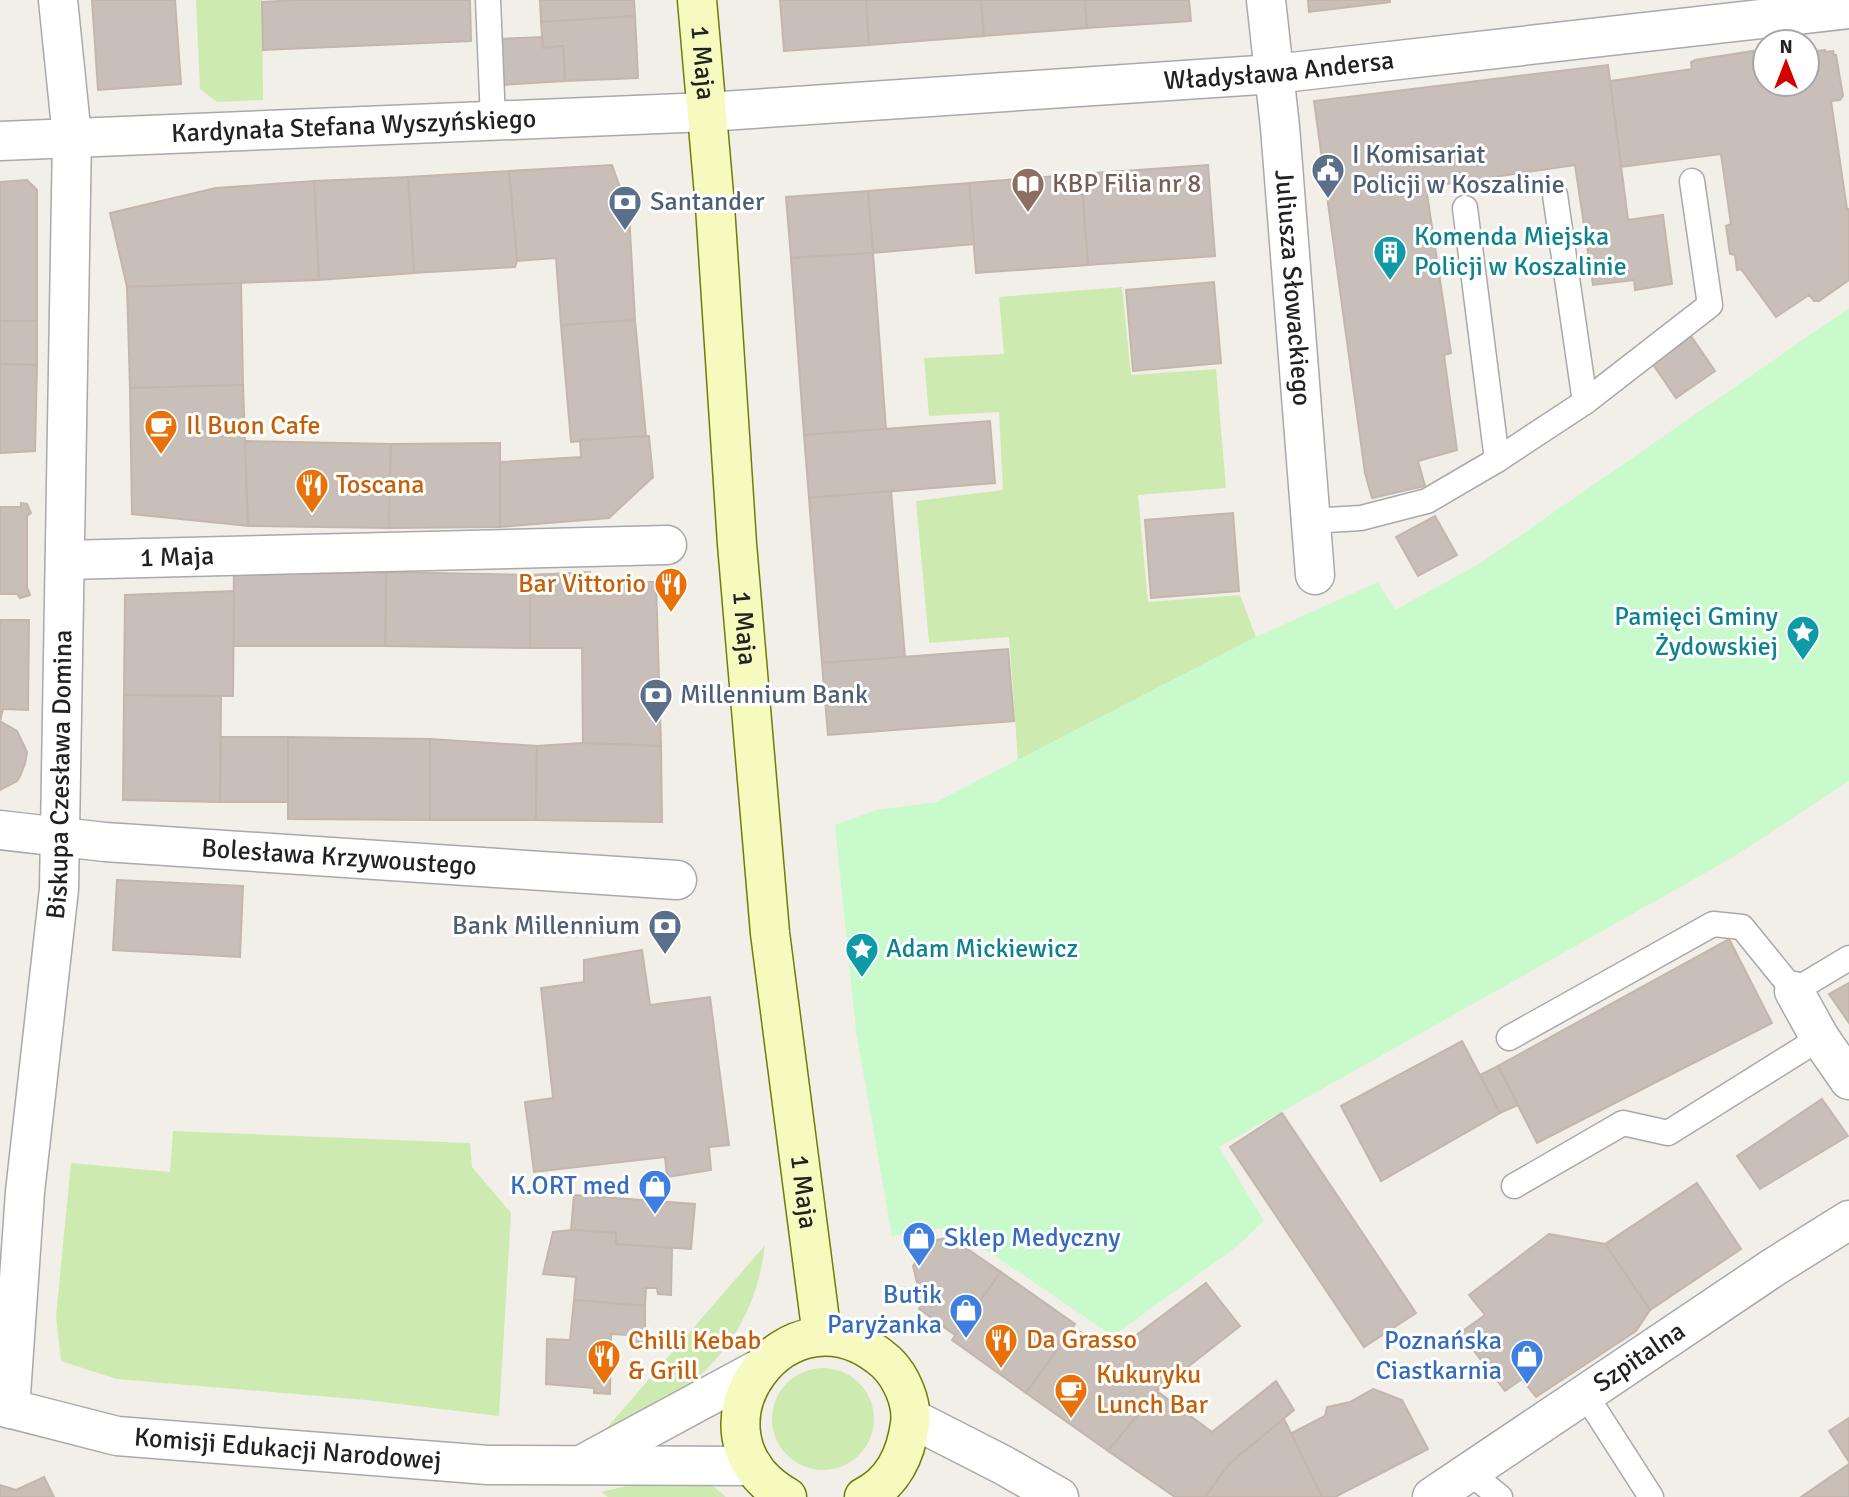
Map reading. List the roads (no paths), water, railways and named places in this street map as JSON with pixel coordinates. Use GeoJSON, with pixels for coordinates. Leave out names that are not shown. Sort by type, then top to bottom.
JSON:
{"type":"FeatureCollection","features":[{"type":"Feature","properties":{"kind":"street","name":"Biskupa Czesława Domina"},"geometry":{"type":"LineString","coordinates":[[5,1408],[25,1192],[59,889],[72,137],[58,0]]}},
{"type":"Feature","properties":{"kind":"street","name":"1 Maja"},"geometry":{"type":"LineString","coordinates":[[697,0],[715,206],[738,558],[770,933],[821,1336]]}},
{"type":"Feature","properties":{"kind":"street","name":"Juliusza Słowackiego"},"geometry":{"type":"LineString","coordinates":[[1266,0],[1315,575]]}},
{"type":"Feature","properties":{"kind":"street","name":"Władysława Andersa"},"geometry":{"type":"LineString","coordinates":[[707,112],[1274,74],[1849,9]]}},
{"type":"Feature","properties":{"kind":"street","name":"Kardynała Stefana Wyszyńskiego"},"geometry":{"type":"LineString","coordinates":[[0,141],[707,112]]}},
{"type":"Feature","properties":{"kind":"street","name":"1 Maja"},"geometry":{"type":"LineString","coordinates":[[65,560],[667,545]]}},
{"type":"Feature","properties":{"kind":"street","name":"Bolesława Krzywoustego"},"geometry":{"type":"LineString","coordinates":[[0,830],[60,838],[677,880]]}},
{"type":"Feature","properties":{"kind":"street"},"geometry":{"type":"LineString","coordinates":[[1794,991],[1820,1038],[1849,1080]]}},
{"type":"Feature","properties":{"kind":"street","name":"Szpitalna"},"geometry":{"type":"LineString","coordinates":[[1432,1497],[1774,1267],[1849,1220]]}},
{"type":"Feature","properties":{"kind":"street"},"geometry":{"type":"LineString","coordinates":[[786,1497],[767,1484],[753,1466],[743,1443],[740,1418],[745,1393],[757,1370],[775,1353],[797,1341],[821,1336],[848,1339],[873,1350],[893,1368],[906,1392],[911,1418],[907,1447],[893,1473],[869,1496]]}},
{"type":"Feature","properties":{"kind":"street","name":"Komisji Edukacji Narodowej"},"geometry":{"type":"LineString","coordinates":[[581,1465],[757,1370]]}},
{"type":"Feature","properties":{"kind":"street","name":"Komisji Edukacji Narodowej"},"geometry":{"type":"LineString","coordinates":[[5,1408],[117,1436],[488,1465],[753,1466]]}},
{"type":"Feature","properties":{"kind":"street"},"geometry":{"type":"LineString","coordinates":[[911,1418],[1059,1497]]}},
{"type":"Feature","properties":{"kind":"lane"},"geometry":{"type":"LineString","coordinates":[[488,0],[493,120]]}},
{"type":"Feature","properties":{"kind":"lane"},"geometry":{"type":"LineString","coordinates":[[1310,521],[1361,518],[1427,500],[1497,460],[1586,402],[1710,305],[1692,181]]}},
{"type":"Feature","properties":{"kind":"lane"},"geometry":{"type":"LineString","coordinates":[[1555,195],[1586,402]]}},
{"type":"Feature","properties":{"kind":"lane"},"geometry":{"type":"LineString","coordinates":[[1465,208],[1497,460]]}},
{"type":"Feature","properties":{"kind":"lane"},"geometry":{"type":"LineString","coordinates":[[1508,1038],[1713,924],[1742,927],[1794,991],[1849,958]]}},
{"type":"Feature","properties":{"kind":"lane"},"geometry":{"type":"LineString","coordinates":[[1514,1186],[1623,1123],[1668,1133],[1820,1038]]}},
{"type":"Feature","properties":{"kind":"lane"},"geometry":{"type":"LineString","coordinates":[[1585,1394],[1651,1497]]}},
{"type":"Feature","properties":{"kind":"lane"},"geometry":{"type":"LineString","coordinates":[[1469,1472],[1500,1497]]}},
{"type":"Feature","properties":{"kind":"place","name":"I Komisariat Policji w Koszalinie"},"geometry":{"type":"Point","coordinates":[1328,200]}},
{"type":"Feature","properties":{"kind":"place","name":"KBP Filia nr 8"},"geometry":{"type":"Point","coordinates":[1028,214]}},
{"type":"Feature","properties":{"kind":"place","name":"Santander"},"geometry":{"type":"Point","coordinates":[625,232]}},
{"type":"Feature","properties":{"kind":"place","name":"Komenda Miejska Policji w Koszalinie"},"geometry":{"type":"Point","coordinates":[1390,282]}},
{"type":"Feature","properties":{"kind":"place","name":"Il Buon Cafe"},"geometry":{"type":"Point","coordinates":[161,456]}},
{"type":"Feature","properties":{"kind":"place","name":"Toscana"},"geometry":{"type":"Point","coordinates":[312,515]}},
{"type":"Feature","properties":{"kind":"place","name":"Bar Vittorio"},"geometry":{"type":"Point","coordinates":[671,614]}},
{"type":"Feature","properties":{"kind":"place","name":"Pamięci Gminy Żydowskiej"},"geometry":{"type":"Point","coordinates":[1803,662]}},
{"type":"Feature","properties":{"kind":"place","name":"Millennium Bank"},"geometry":{"type":"Point","coordinates":[656,725]}},
{"type":"Feature","properties":{"kind":"place","name":"Bank Millennium"},"geometry":{"type":"Point","coordinates":[665,956]}},
{"type":"Feature","properties":{"kind":"place","name":"Adam Mickiewicz"},"geometry":{"type":"Point","coordinates":[862,979]}},
{"type":"Feature","properties":{"kind":"place","name":"K.ORT med"},"geometry":{"type":"Point","coordinates":[655,1216]}},
{"type":"Feature","properties":{"kind":"place","name":"Sklep Medyczny"},"geometry":{"type":"Point","coordinates":[919,1268]}},
{"type":"Feature","properties":{"kind":"place","name":"Butik Paryżanka"},"geometry":{"type":"Point","coordinates":[966,1340]}},
{"type":"Feature","properties":{"kind":"place","name":"Da Grasso"},"geometry":{"type":"Point","coordinates":[1001,1370]}},
{"type":"Feature","properties":{"kind":"place","name":"Chilli Kebab & Grill"},"geometry":{"type":"Point","coordinates":[604,1386]}},
{"type":"Feature","properties":{"kind":"place","name":"Poznańska Ciastkarnia"},"geometry":{"type":"Point","coordinates":[1527,1386]}},
{"type":"Feature","properties":{"kind":"place","name":"Kukuryku Lunch Bar"},"geometry":{"type":"Point","coordinates":[1071,1420]}}]}
